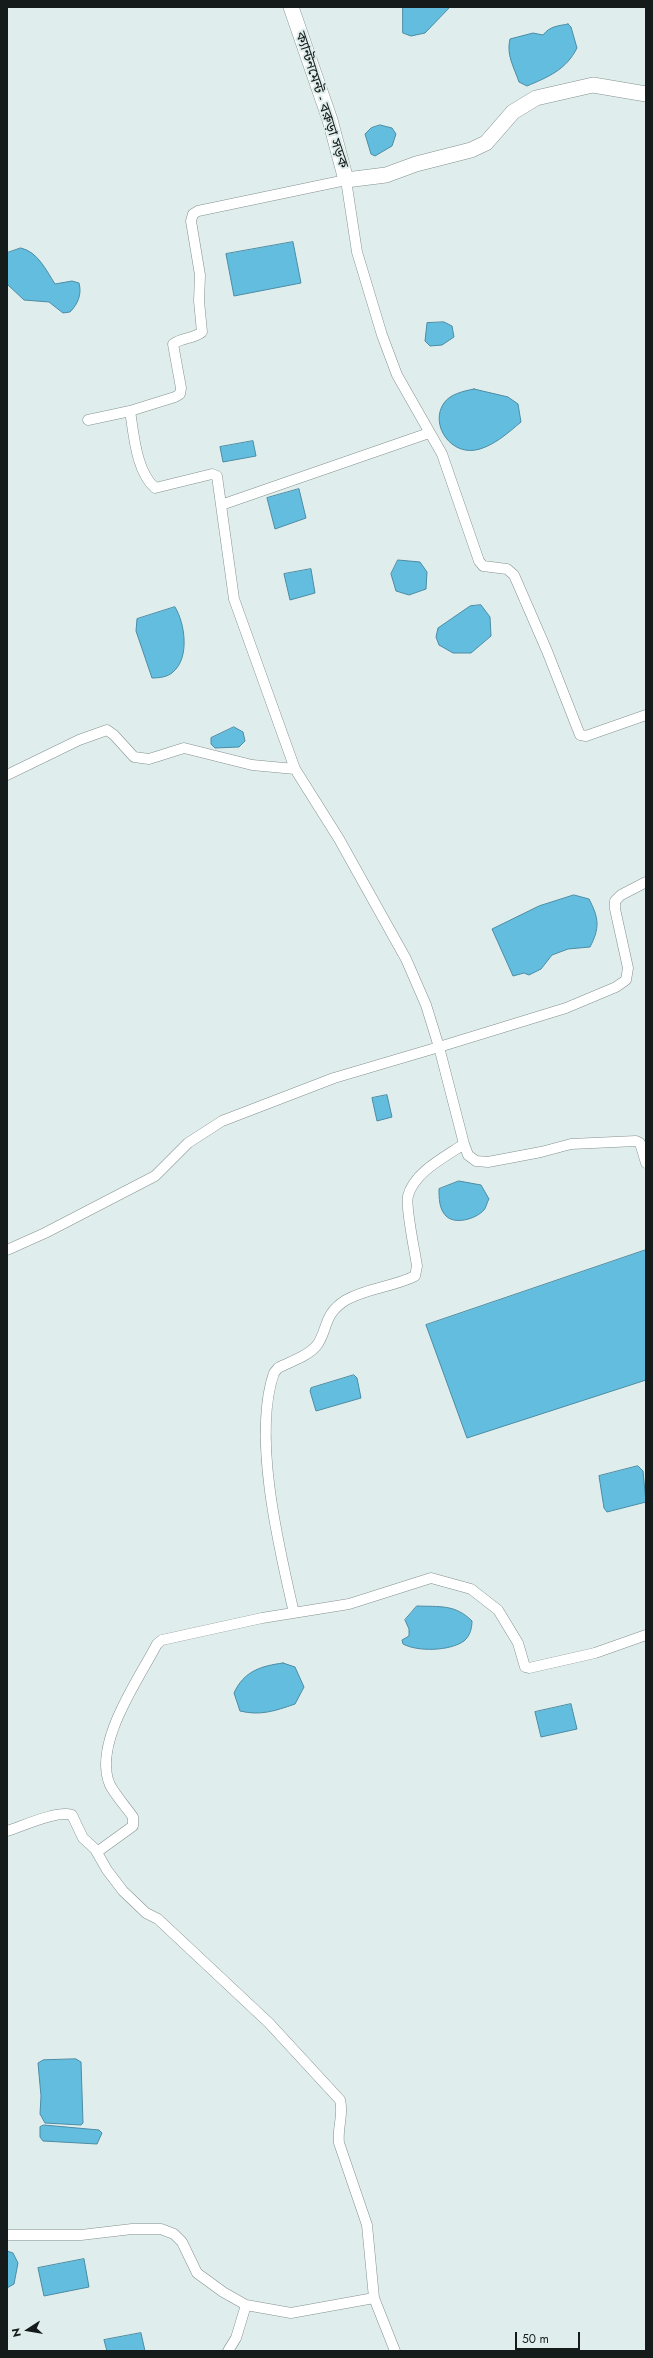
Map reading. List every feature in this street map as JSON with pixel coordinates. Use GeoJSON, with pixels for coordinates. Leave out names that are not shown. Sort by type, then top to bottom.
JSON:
{"type":"FeatureCollection","features":[{"type":"Feature","properties":{"kind":"main road","name":"ক্যান্টনমেন্ট - বরুড়া সড়ক"},"geometry":{"type":"LineString","coordinates":[[291,7],[330,120],[346,180],[386,175],[416,164],[471,150],[486,143],[513,112],[536,98],[593,85],[646,94]]}},
{"type":"Feature","properties":{"kind":"street"},"geometry":{"type":"LineString","coordinates":[[88,420],[130,411],[175,397],[180,394],[181,388],[173,344],[177,340],[198,335],[202,332],[199,301],[200,275],[191,221],[192,214],[198,211],[346,180],[357,252],[382,335],[397,375],[442,454],[479,560],[483,566],[507,570],[514,575],[522,590],[577,731],[580,735],[586,736],[646,715]]}},
{"type":"Feature","properties":{"kind":"street"},"geometry":{"type":"LineString","coordinates":[[130,411],[138,456],[152,486],[158,488],[212,474],[216,476],[218,481],[234,599],[295,769],[339,839],[406,959],[426,1005],[468,1155],[476,1161],[488,1162],[541,1152],[571,1144],[636,1141],[640,1143],[646,1163]]}},
{"type":"Feature","properties":{"kind":"street"},"geometry":{"type":"LineString","coordinates":[[221,506],[429,433]]}},
{"type":"Feature","properties":{"kind":"street"},"geometry":{"type":"LineString","coordinates":[[7,775],[79,740],[107,730],[114,735],[134,757],[149,759],[184,748],[252,765],[295,769]]}},
{"type":"Feature","properties":{"kind":"street"},"geometry":{"type":"LineString","coordinates":[[7,1250],[45,1233],[155,1176],[188,1143],[222,1121],[334,1078],[566,1008],[616,987],[626,980],[628,968],[615,909],[615,901],[621,894],[646,882]]}},
{"type":"Feature","properties":{"kind":"street"},"geometry":{"type":"LineString","coordinates":[[294,1613],[282,1557],[267,1466],[267,1409],[274,1373],[278,1368],[310,1351],[317,1345],[327,1318],[346,1300],[371,1290],[403,1283],[415,1276],[417,1266],[407,1197],[411,1186],[419,1177],[464,1144]]}},
{"type":"Feature","properties":{"kind":"street"},"geometry":{"type":"LineString","coordinates":[[97,1852],[133,1826],[133,1817],[110,1784],[107,1770],[107,1749],[130,1691],[140,1678],[157,1644],[166,1638],[349,1604],[431,1578],[471,1590],[498,1610],[518,1643],[525,1666],[529,1668],[595,1653],[646,1635]]}},
{"type":"Feature","properties":{"kind":"street"},"geometry":{"type":"LineString","coordinates":[[7,1831],[67,1813],[72,1815],[83,1838],[97,1852],[107,1870],[124,1891],[185,1944],[268,2023],[340,2100],[342,2114],[338,2130],[339,2143],[367,2225],[374,2298],[395,2351]]}},
{"type":"Feature","properties":{"kind":"street"},"geometry":{"type":"LineString","coordinates":[[7,2235],[81,2235],[132,2229],[161,2229],[174,2234],[182,2242],[197,2273],[223,2292],[246,2305],[291,2313],[374,2298]]}},
{"type":"Feature","properties":{"kind":"street"},"geometry":{"type":"LineString","coordinates":[[228,2351],[236,2338],[246,2305]]}},
{"type":"Feature","properties":{"kind":"water"},"geometry":{"type":"Polygon","coordinates":[[[403,7],[450,7],[425,33],[411,36],[403,33],[403,7]]]}},
{"type":"Feature","properties":{"kind":"water"},"geometry":{"type":"Polygon","coordinates":[[[568,24],[571,27],[577,48],[568,62],[556,72],[527,86],[519,82],[510,56],[510,39],[533,33],[543,35],[551,28],[568,24]]]}},
{"type":"Feature","properties":{"kind":"water"},"geometry":{"type":"Polygon","coordinates":[[[380,125],[392,128],[396,134],[392,146],[375,156],[371,154],[365,134],[371,128],[380,125]]]}},
{"type":"Feature","properties":{"kind":"water"},"geometry":{"type":"Polygon","coordinates":[[[293,242],[301,283],[234,296],[226,254],[293,242]]]}},
{"type":"Feature","properties":{"kind":"water"},"geometry":{"type":"Polygon","coordinates":[[[21,248],[37,257],[55,284],[72,281],[79,283],[79,299],[70,312],[63,313],[49,302],[24,300],[7,284],[7,253],[21,248]]]}},
{"type":"Feature","properties":{"kind":"water"},"geometry":{"type":"Polygon","coordinates":[[[444,322],[452,326],[454,337],[442,345],[430,346],[425,341],[427,323],[444,322]]]}},
{"type":"Feature","properties":{"kind":"water"},"geometry":{"type":"Polygon","coordinates":[[[474,389],[508,397],[518,404],[521,422],[486,447],[470,450],[460,449],[452,444],[441,429],[439,420],[440,411],[444,403],[450,397],[458,393],[474,389]]]}},
{"type":"Feature","properties":{"kind":"water"},"geometry":{"type":"Polygon","coordinates":[[[253,441],[256,456],[223,462],[220,447],[253,441]]]}},
{"type":"Feature","properties":{"kind":"water"},"geometry":{"type":"Polygon","coordinates":[[[299,489],[306,518],[275,529],[267,498],[299,489]]]}},
{"type":"Feature","properties":{"kind":"water"},"geometry":{"type":"Polygon","coordinates":[[[398,560],[420,562],[427,572],[426,589],[409,595],[396,591],[391,574],[398,560]]]}},
{"type":"Feature","properties":{"kind":"water"},"geometry":{"type":"Polygon","coordinates":[[[311,569],[315,593],[290,600],[284,574],[311,569]]]}},
{"type":"Feature","properties":{"kind":"water"},"geometry":{"type":"Polygon","coordinates":[[[481,605],[490,617],[491,636],[471,653],[453,653],[439,645],[436,637],[438,628],[470,606],[481,605]]]}},
{"type":"Feature","properties":{"kind":"water"},"geometry":{"type":"Polygon","coordinates":[[[175,607],[183,631],[184,650],[182,658],[178,666],[171,674],[163,677],[152,678],[136,631],[137,619],[175,607]]]}},
{"type":"Feature","properties":{"kind":"water"},"geometry":{"type":"Polygon","coordinates":[[[234,727],[243,732],[245,741],[239,747],[215,748],[211,744],[211,738],[234,727]]]}},
{"type":"Feature","properties":{"kind":"water"},"geometry":{"type":"Polygon","coordinates":[[[574,895],[589,899],[595,912],[597,928],[590,947],[568,949],[552,955],[541,969],[529,975],[524,973],[513,976],[492,929],[539,906],[574,895]]]}},
{"type":"Feature","properties":{"kind":"water"},"geometry":{"type":"Polygon","coordinates":[[[387,1095],[392,1117],[377,1121],[372,1098],[387,1095]]]}},
{"type":"Feature","properties":{"kind":"water"},"geometry":{"type":"Polygon","coordinates":[[[459,1181],[481,1185],[489,1199],[485,1209],[476,1216],[465,1220],[450,1219],[442,1210],[440,1203],[439,1189],[459,1181]]]}},
{"type":"Feature","properties":{"kind":"water"},"geometry":{"type":"Polygon","coordinates":[[[646,1250],[646,1380],[467,1438],[426,1325],[646,1250]]]}},
{"type":"Feature","properties":{"kind":"water"},"geometry":{"type":"Polygon","coordinates":[[[354,1375],[357,1378],[361,1398],[316,1411],[310,1391],[311,1388],[354,1375]]]}},
{"type":"Feature","properties":{"kind":"water"},"geometry":{"type":"Polygon","coordinates":[[[638,1466],[643,1471],[646,1502],[607,1512],[604,1508],[599,1476],[638,1466]]]}},
{"type":"Feature","properties":{"kind":"water"},"geometry":{"type":"Polygon","coordinates":[[[417,1606],[453,1609],[466,1616],[472,1621],[468,1637],[464,1641],[451,1647],[434,1649],[409,1647],[403,1644],[402,1640],[409,1636],[409,1629],[405,1620],[417,1606]]]}},
{"type":"Feature","properties":{"kind":"water"},"geometry":{"type":"Polygon","coordinates":[[[283,1663],[295,1667],[304,1687],[295,1704],[281,1709],[261,1713],[240,1711],[234,1693],[243,1679],[260,1668],[283,1663]]]}},
{"type":"Feature","properties":{"kind":"water"},"geometry":{"type":"Polygon","coordinates":[[[571,1704],[577,1729],[541,1737],[535,1712],[571,1704]]]}},
{"type":"Feature","properties":{"kind":"water"},"geometry":{"type":"Polygon","coordinates":[[[76,2059],[81,2062],[83,2123],[81,2125],[45,2123],[40,2114],[41,2096],[38,2063],[43,2060],[76,2059]]]}},
{"type":"Feature","properties":{"kind":"water"},"geometry":{"type":"Polygon","coordinates":[[[44,2125],[99,2130],[102,2133],[97,2144],[43,2141],[40,2137],[40,2127],[44,2125]]]}},
{"type":"Feature","properties":{"kind":"water"},"geometry":{"type":"Polygon","coordinates":[[[7,2251],[13,2253],[18,2263],[14,2284],[7,2288],[7,2251]]]}},
{"type":"Feature","properties":{"kind":"water"},"geometry":{"type":"Polygon","coordinates":[[[84,2259],[89,2287],[44,2296],[38,2268],[84,2259]]]}},
{"type":"Feature","properties":{"kind":"water"},"geometry":{"type":"Polygon","coordinates":[[[141,2333],[145,2351],[107,2351],[104,2340],[141,2333]]]}}]}
